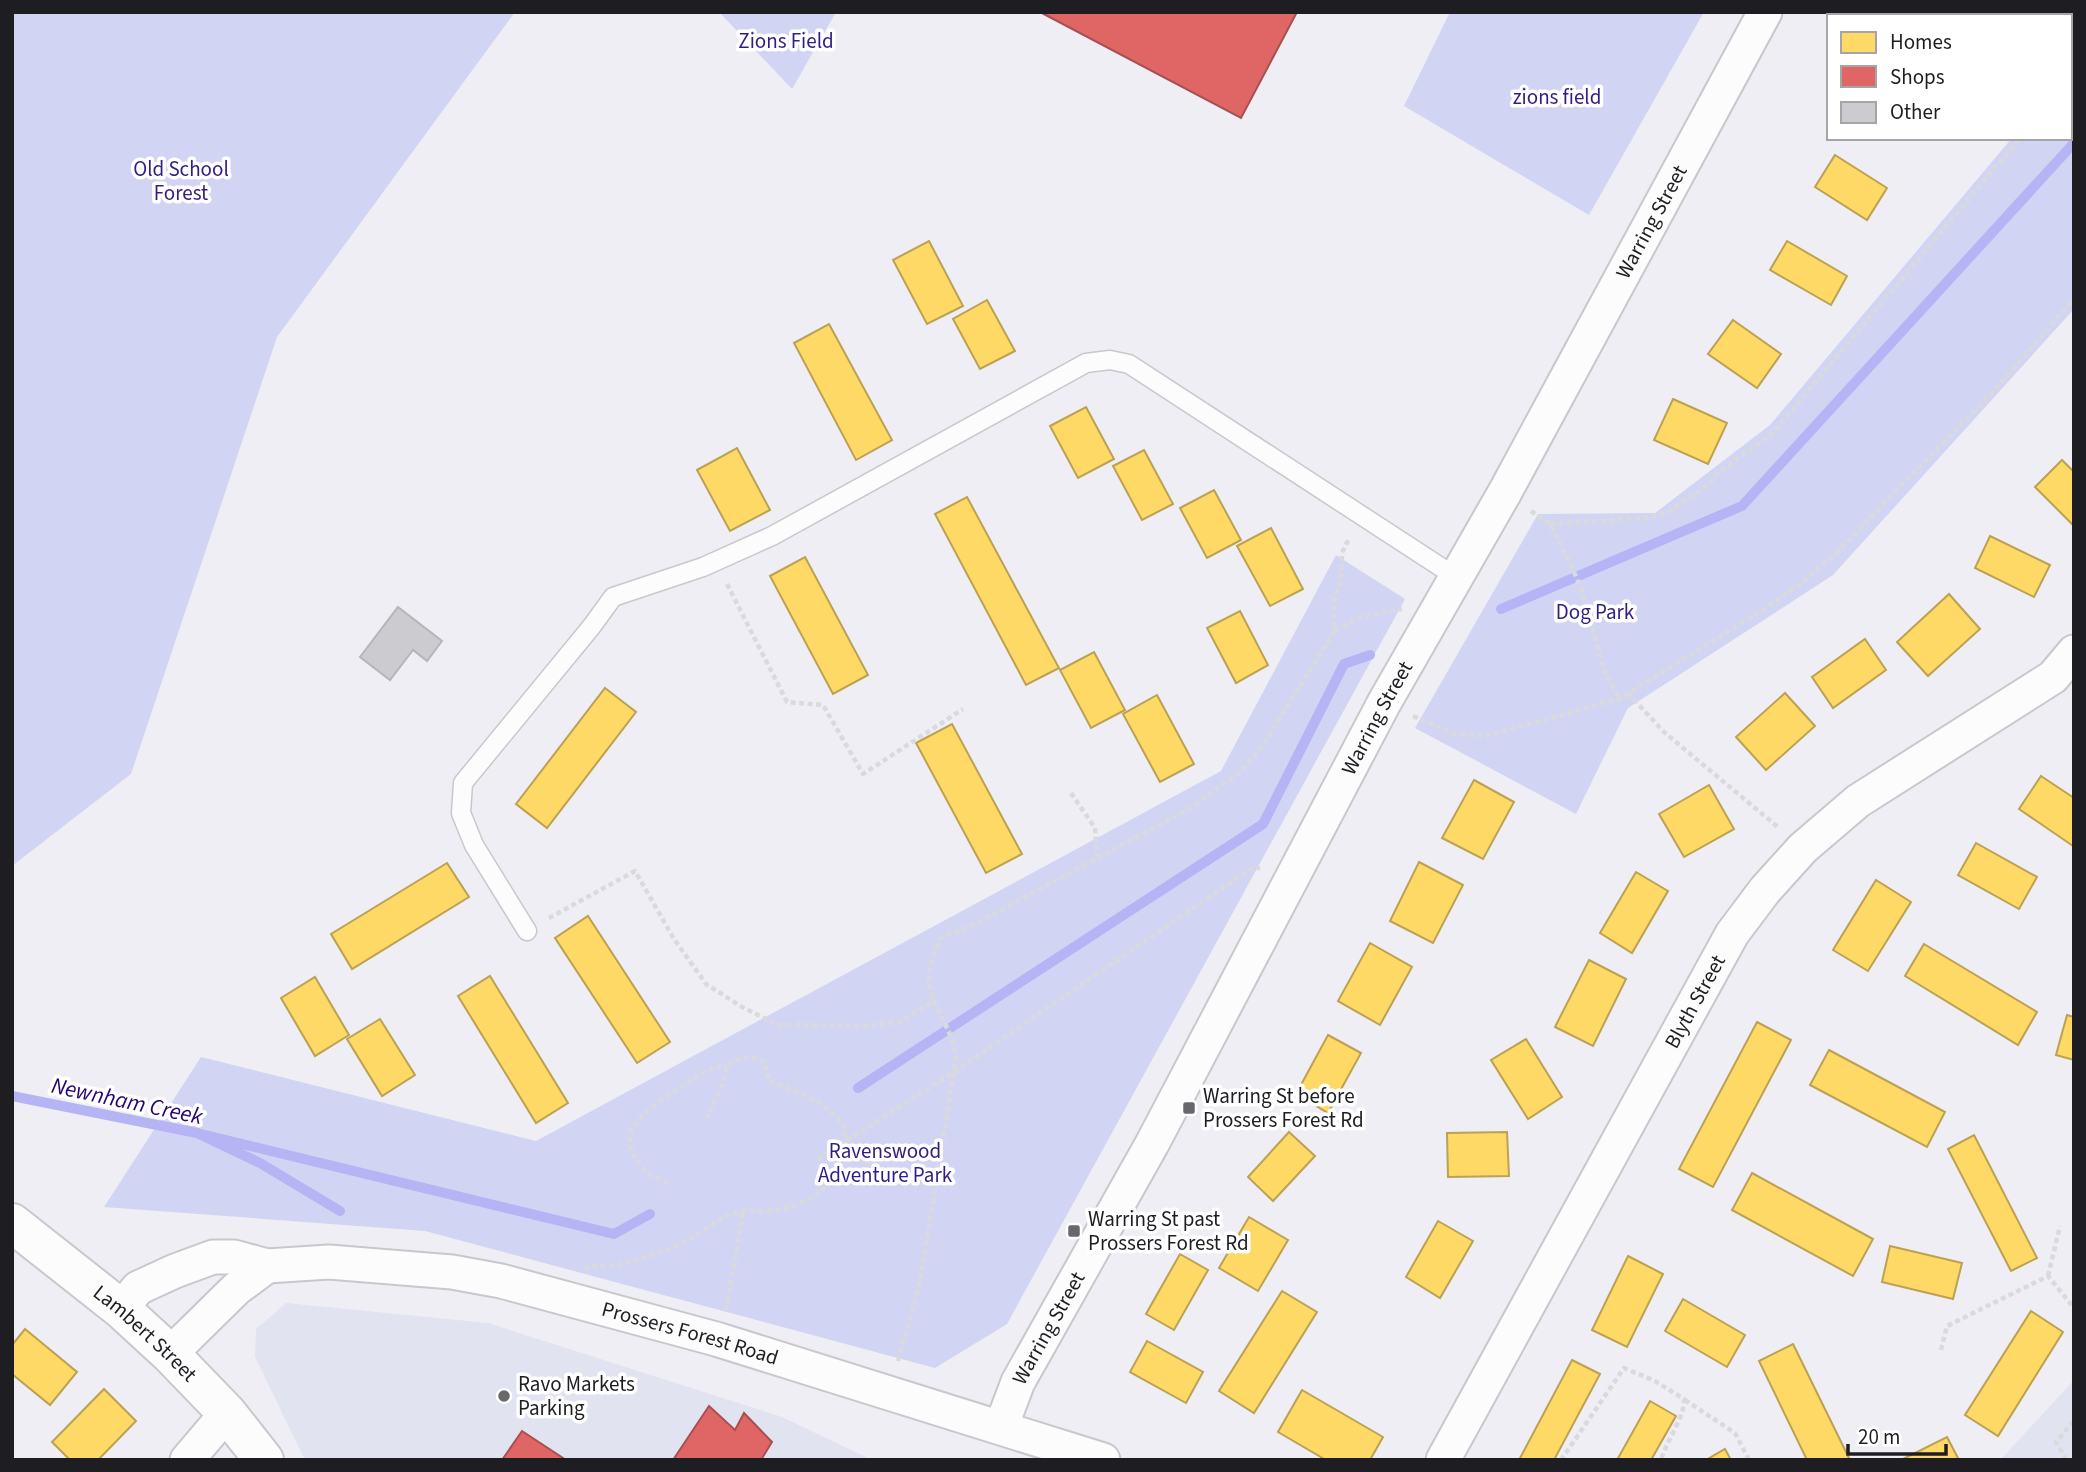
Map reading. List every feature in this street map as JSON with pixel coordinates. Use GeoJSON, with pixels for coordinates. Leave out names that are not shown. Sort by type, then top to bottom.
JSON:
{"type":"FeatureCollection","features":[{"type":"Feature","properties":{"kind":"street","name":"Warring Street"},"geometry":{"type":"LineString","coordinates":[[1001,1427],[1018,1382],[1152,1144],[1384,703],[1505,492],[1766,12]]}},
{"type":"Feature","properties":{"kind":"street","name":"Blyth Street"},"geometry":{"type":"LineString","coordinates":[[1443,1460],[1731,934],[1765,890],[1803,848],[1858,802],[2067,673]]}},
{"type":"Feature","properties":{"kind":"street","name":"Lambert Street"},"geometry":{"type":"LineString","coordinates":[[12,1223],[121,1309],[170,1354],[227,1413],[264,1460]]}},
{"type":"Feature","properties":{"kind":"street","name":"Prossers Forest Road"},"geometry":{"type":"LineString","coordinates":[[121,1309],[138,1289],[174,1271],[213,1257],[234,1257],[267,1266],[329,1262],[452,1272],[501,1280],[716,1339],[1103,1460]]}},
{"type":"Feature","properties":{"kind":"street"},"geometry":{"type":"LineString","coordinates":[[170,1354],[236,1289],[267,1266]]}},
{"type":"Feature","properties":{"kind":"street"},"geometry":{"type":"LineString","coordinates":[[187,1460],[227,1413]]}},
{"type":"Feature","properties":{"kind":"lane"},"geometry":{"type":"LineString","coordinates":[[527,930],[474,845],[461,813],[463,783],[613,597],[715,561],[772,536],[1086,363],[1110,360],[1129,364],[1359,514],[1448,591]]}},
{"type":"Feature","properties":{"kind":"path"},"geometry":{"type":"LineString","coordinates":[[1550,524],[1644,518],[1667,513],[1709,484],[1719,472],[1773,433],[2018,140]]}},
{"type":"Feature","properties":{"kind":"path"},"geometry":{"type":"LineString","coordinates":[[1384,703],[1455,734],[1486,736],[1619,699],[1766,608],[1804,581],[1840,549],[2001,383],[2074,299]]}},
{"type":"Feature","properties":{"kind":"path"},"geometry":{"type":"LineString","coordinates":[[1505,492],[1550,524],[1582,591],[1604,670],[1619,699]]}},
{"type":"Feature","properties":{"kind":"path"},"geometry":{"type":"LineString","coordinates":[[1334,632],[1334,601],[1341,579],[1342,553],[1359,514]]}},
{"type":"Feature","properties":{"kind":"path"},"geometry":{"type":"LineString","coordinates":[[715,561],[787,702],[823,705],[863,774],[963,709]]}},
{"type":"Feature","properties":{"kind":"path"},"geometry":{"type":"LineString","coordinates":[[896,1365],[919,1287],[954,1072],[954,1040],[930,990],[931,961],[941,938],[977,923],[1191,808],[1241,771],[1259,751],[1334,632],[1360,617],[1448,591]]}},
{"type":"Feature","properties":{"kind":"path"},"geometry":{"type":"LineString","coordinates":[[1628,693],[1664,732],[1803,848]]}},
{"type":"Feature","properties":{"kind":"path"},"geometry":{"type":"LineString","coordinates":[[1071,793],[1095,828],[1097,857]]}},
{"type":"Feature","properties":{"kind":"path"},"geometry":{"type":"LineString","coordinates":[[818,1159],[954,1072],[1250,869],[1299,864]]}},
{"type":"Feature","properties":{"kind":"path"},"geometry":{"type":"LineString","coordinates":[[527,930],[635,871],[674,939],[706,984],[742,1007],[776,1024],[863,1026],[900,1022],[935,1000]]}},
{"type":"Feature","properties":{"kind":"path"},"geometry":{"type":"LineString","coordinates":[[575,1300],[588,1266],[608,1267],[648,1258],[725,1218],[744,1211],[793,1207],[812,1197],[828,1183],[838,1166],[845,1128],[836,1115],[796,1091],[769,1081],[764,1062],[755,1056],[740,1058],[727,1066],[716,1066],[671,1094],[631,1129],[630,1145],[634,1156],[650,1175],[668,1183]]}},
{"type":"Feature","properties":{"kind":"path"},"geometry":{"type":"LineString","coordinates":[[706,1118],[722,1086],[727,1066]]}},
{"type":"Feature","properties":{"kind":"path"},"geometry":{"type":"LineString","coordinates":[[724,1318],[744,1211]]}},
{"type":"Feature","properties":{"kind":"path"},"geometry":{"type":"LineString","coordinates":[[2048,1276],[2060,1226]]}},
{"type":"Feature","properties":{"kind":"path"},"geometry":{"type":"LineString","coordinates":[[2048,1276],[2074,1308]]}},
{"type":"Feature","properties":{"kind":"path"},"geometry":{"type":"LineString","coordinates":[[1941,1350],[1947,1326],[2048,1276]]}},
{"type":"Feature","properties":{"kind":"path"},"geometry":{"type":"LineString","coordinates":[[1561,1460],[1624,1368],[1656,1381],[1735,1433],[1749,1460]]}},
{"type":"Feature","properties":{"kind":"path"},"geometry":{"type":"LineString","coordinates":[[1661,1460],[1665,1444],[1685,1408],[1684,1399]]}},
{"type":"Feature","properties":{"kind":"path"},"geometry":{"type":"LineString","coordinates":[[2066,1460],[2056,1442],[2074,1421]]}},
{"type":"Feature","properties":{"kind":"shaded area"},"geometry":{"type":"Polygon","coordinates":[[[286,1303],[488,1323],[782,1417],[872,1460],[305,1460],[255,1357],[256,1329],[286,1303]]]}},
{"type":"Feature","properties":{"kind":"shaded area"},"geometry":{"type":"Polygon","coordinates":[[[2074,1380],[2074,1460],[2000,1460],[2074,1380]]]}},
{"type":"Feature","properties":{"kind":"green space","name":"Old School Forest"},"geometry":{"type":"Polygon","coordinates":[[[12,12],[515,12],[277,337],[131,774],[12,866],[12,12]]]}},
{"type":"Feature","properties":{"kind":"green space","name":"Zions Field"},"geometry":{"type":"Polygon","coordinates":[[[719,12],[836,12],[792,89],[719,12]]]}},
{"type":"Feature","properties":{"kind":"green space","name":"zions field"},"geometry":{"type":"Polygon","coordinates":[[[1450,12],[1704,12],[1589,215],[1404,106],[1450,12]]]}},
{"type":"Feature","properties":{"kind":"green space","name":"Dog Park"},"geometry":{"type":"Polygon","coordinates":[[[2074,64],[2074,309],[1833,575],[1628,708],[1576,814],[1415,728],[1538,514],[1655,513],[1770,425],[2010,140],[2072,140],[2074,64]]]}},
{"type":"Feature","properties":{"kind":"green space","name":"Ravenswood Adventure Park"},"geometry":{"type":"Polygon","coordinates":[[[1336,555],[1405,599],[1007,1324],[935,1368],[425,1231],[104,1207],[201,1057],[536,1141],[1221,771],[1336,555]]]}},
{"type":"Feature","properties":{"kind":"building: Homes"},"geometry":{"type":"Polygon","coordinates":[[[1894,12],[1932,12],[1931,14],[1893,14],[1894,12]]]}},
{"type":"Feature","properties":{"kind":"building: Homes"},"geometry":{"type":"Polygon","coordinates":[[[2074,12],[2072,40],[2072,14],[2046,14],[2074,12]]]}},
{"type":"Feature","properties":{"kind":"building: Homes"},"geometry":{"type":"Polygon","coordinates":[[[1835,155],[1887,188],[1867,220],[1815,187],[1835,155]]]}},
{"type":"Feature","properties":{"kind":"building: Homes"},"geometry":{"type":"Polygon","coordinates":[[[929,241],[963,306],[927,324],[893,260],[929,241]]]}},
{"type":"Feature","properties":{"kind":"building: Homes"},"geometry":{"type":"Polygon","coordinates":[[[1787,241],[1847,276],[1831,305],[1770,270],[1787,241]]]}},
{"type":"Feature","properties":{"kind":"building: Homes"},"geometry":{"type":"Polygon","coordinates":[[[987,300],[1015,351],[980,369],[953,319],[987,300]]]}},
{"type":"Feature","properties":{"kind":"building: Homes"},"geometry":{"type":"Polygon","coordinates":[[[1733,320],[1781,354],[1757,388],[1708,354],[1733,320]]]}},
{"type":"Feature","properties":{"kind":"building: Homes"},"geometry":{"type":"Polygon","coordinates":[[[829,324],[892,440],[856,460],[794,343],[829,324]]]}},
{"type":"Feature","properties":{"kind":"building: Homes"},"geometry":{"type":"Polygon","coordinates":[[[1673,399],[1727,423],[1708,464],[1654,440],[1673,399]]]}},
{"type":"Feature","properties":{"kind":"building: Homes"},"geometry":{"type":"Polygon","coordinates":[[[1086,407],[1114,459],[1078,478],[1050,426],[1086,407]]]}},
{"type":"Feature","properties":{"kind":"building: Homes"},"geometry":{"type":"Polygon","coordinates":[[[737,448],[770,510],[730,531],[697,470],[737,448]]]}},
{"type":"Feature","properties":{"kind":"building: Homes"},"geometry":{"type":"Polygon","coordinates":[[[1144,450],[1173,504],[1142,520],[1113,466],[1144,450]]]}},
{"type":"Feature","properties":{"kind":"building: Homes"},"geometry":{"type":"Polygon","coordinates":[[[2062,460],[2074,472],[2074,526],[2035,487],[2062,460]]]}},
{"type":"Feature","properties":{"kind":"building: Homes"},"geometry":{"type":"Polygon","coordinates":[[[1214,490],[1241,540],[1207,558],[1180,508],[1214,490]]]}},
{"type":"Feature","properties":{"kind":"building: Homes"},"geometry":{"type":"Polygon","coordinates":[[[967,497],[1059,668],[1026,685],[935,514],[967,497]]]}},
{"type":"Feature","properties":{"kind":"building: Homes"},"geometry":{"type":"Polygon","coordinates":[[[1271,528],[1303,589],[1270,606],[1237,546],[1271,528]]]}},
{"type":"Feature","properties":{"kind":"building: Homes"},"geometry":{"type":"Polygon","coordinates":[[[1990,536],[2050,565],[2034,597],[1975,568],[1990,536]]]}},
{"type":"Feature","properties":{"kind":"building: Homes"},"geometry":{"type":"Polygon","coordinates":[[[805,557],[868,675],[833,694],[770,576],[805,557]]]}},
{"type":"Feature","properties":{"kind":"building: Homes"},"geometry":{"type":"Polygon","coordinates":[[[1949,594],[1980,629],[1928,676],[1897,642],[1949,594]]]}},
{"type":"Feature","properties":{"kind":"building: Homes"},"geometry":{"type":"Polygon","coordinates":[[[1240,611],[1268,665],[1236,683],[1207,628],[1240,611]]]}},
{"type":"Feature","properties":{"kind":"building: Homes"},"geometry":{"type":"Polygon","coordinates":[[[1865,639],[1886,670],[1833,708],[1812,677],[1865,639]]]}},
{"type":"Feature","properties":{"kind":"building: Homes"},"geometry":{"type":"Polygon","coordinates":[[[1094,652],[1125,710],[1091,728],[1060,670],[1094,652]]]}},
{"type":"Feature","properties":{"kind":"building: Homes"},"geometry":{"type":"Polygon","coordinates":[[[605,688],[636,712],[547,828],[516,804],[605,688]]]}},
{"type":"Feature","properties":{"kind":"building: Homes"},"geometry":{"type":"Polygon","coordinates":[[[1785,693],[1815,726],[1766,770],[1736,737],[1785,693]]]}},
{"type":"Feature","properties":{"kind":"building: Homes"},"geometry":{"type":"Polygon","coordinates":[[[1157,695],[1194,764],[1160,782],[1123,714],[1157,695]]]}},
{"type":"Feature","properties":{"kind":"building: Homes"},"geometry":{"type":"Polygon","coordinates":[[[952,724],[1022,854],[986,873],[916,743],[952,724]]]}},
{"type":"Feature","properties":{"kind":"building: Homes"},"geometry":{"type":"Polygon","coordinates":[[[2041,776],[2074,798],[2073,846],[2019,809],[2041,776]]]}},
{"type":"Feature","properties":{"kind":"building: Homes"},"geometry":{"type":"Polygon","coordinates":[[[1474,780],[1514,802],[1483,859],[1442,838],[1474,780]]]}},
{"type":"Feature","properties":{"kind":"building: Homes"},"geometry":{"type":"Polygon","coordinates":[[[1709,785],[1734,829],[1684,857],[1659,814],[1709,785]]]}},
{"type":"Feature","properties":{"kind":"building: Homes"},"geometry":{"type":"Polygon","coordinates":[[[1976,843],[2037,877],[2019,909],[1958,875],[1976,843]]]}},
{"type":"Feature","properties":{"kind":"building: Homes"},"geometry":{"type":"Polygon","coordinates":[[[1419,862],[1463,885],[1433,943],[1390,921],[1419,862]]]}},
{"type":"Feature","properties":{"kind":"building: Homes"},"geometry":{"type":"Polygon","coordinates":[[[447,863],[469,897],[352,969],[331,934],[447,863]]]}},
{"type":"Feature","properties":{"kind":"building: Homes"},"geometry":{"type":"Polygon","coordinates":[[[1636,872],[1668,891],[1632,953],[1600,933],[1636,872]]]}},
{"type":"Feature","properties":{"kind":"building: Homes"},"geometry":{"type":"Polygon","coordinates":[[[1876,880],[1911,902],[1868,971],[1833,950],[1876,880]]]}},
{"type":"Feature","properties":{"kind":"building: Homes"},"geometry":{"type":"Polygon","coordinates":[[[588,916],[670,1042],[637,1063],[555,938],[588,916]]]}},
{"type":"Feature","properties":{"kind":"building: Homes"},"geometry":{"type":"Polygon","coordinates":[[[1370,943],[1412,967],[1380,1025],[1338,1001],[1370,943]]]}},
{"type":"Feature","properties":{"kind":"building: Homes"},"geometry":{"type":"Polygon","coordinates":[[[1924,944],[2037,1012],[2018,1045],[1905,976],[1924,944]]]}},
{"type":"Feature","properties":{"kind":"building: Homes"},"geometry":{"type":"Polygon","coordinates":[[[1589,960],[1626,979],[1593,1046],[1555,1027],[1589,960]]]}},
{"type":"Feature","properties":{"kind":"building: Homes"},"geometry":{"type":"Polygon","coordinates":[[[490,976],[568,1103],[536,1123],[458,996],[490,976]]]}},
{"type":"Feature","properties":{"kind":"building: Homes"},"geometry":{"type":"Polygon","coordinates":[[[315,977],[349,1035],[315,1056],[281,998],[315,977]]]}},
{"type":"Feature","properties":{"kind":"building: Homes"},"geometry":{"type":"Polygon","coordinates":[[[2067,1015],[2074,1017],[2074,1060],[2056,1055],[2067,1015]]]}},
{"type":"Feature","properties":{"kind":"building: Homes"},"geometry":{"type":"Polygon","coordinates":[[[380,1019],[415,1075],[382,1096],[347,1039],[380,1019]]]}},
{"type":"Feature","properties":{"kind":"building: Homes"},"geometry":{"type":"Polygon","coordinates":[[[1757,1022],[1791,1040],[1713,1187],[1679,1169],[1757,1022]]]}},
{"type":"Feature","properties":{"kind":"building: Homes"},"geometry":{"type":"Polygon","coordinates":[[[1328,1035],[1361,1053],[1328,1113],[1296,1094],[1328,1035]]]}},
{"type":"Feature","properties":{"kind":"building: Homes"},"geometry":{"type":"Polygon","coordinates":[[[1526,1039],[1562,1097],[1528,1119],[1491,1060],[1526,1039]]]}},
{"type":"Feature","properties":{"kind":"building: Homes"},"geometry":{"type":"Polygon","coordinates":[[[1829,1050],[1945,1112],[1927,1147],[1810,1085],[1829,1050]]]}},
{"type":"Feature","properties":{"kind":"building: Homes"},"geometry":{"type":"Polygon","coordinates":[[[1289,1132],[1315,1156],[1273,1201],[1248,1177],[1289,1132]]]}},
{"type":"Feature","properties":{"kind":"building: Homes"},"geometry":{"type":"Polygon","coordinates":[[[1507,1132],[1509,1176],[1448,1177],[1447,1133],[1507,1132]]]}},
{"type":"Feature","properties":{"kind":"building: Homes"},"geometry":{"type":"Polygon","coordinates":[[[1974,1135],[2037,1258],[2011,1271],[1948,1149],[1974,1135]]]}},
{"type":"Feature","properties":{"kind":"building: Homes"},"geometry":{"type":"Polygon","coordinates":[[[1752,1173],[1873,1239],[1853,1276],[1732,1210],[1752,1173]]]}},
{"type":"Feature","properties":{"kind":"building: Homes"},"geometry":{"type":"Polygon","coordinates":[[[1249,1217],[1288,1240],[1258,1291],[1219,1268],[1249,1217]]]}},
{"type":"Feature","properties":{"kind":"building: Homes"},"geometry":{"type":"Polygon","coordinates":[[[1438,1221],[1473,1241],[1440,1298],[1406,1277],[1438,1221]]]}},
{"type":"Feature","properties":{"kind":"building: Homes"},"geometry":{"type":"Polygon","coordinates":[[[1890,1246],[1962,1263],[1953,1299],[1882,1282],[1890,1246]]]}},
{"type":"Feature","properties":{"kind":"building: Homes"},"geometry":{"type":"Polygon","coordinates":[[[1180,1254],[1208,1270],[1174,1330],[1146,1314],[1180,1254]]]}},
{"type":"Feature","properties":{"kind":"building: Homes"},"geometry":{"type":"Polygon","coordinates":[[[1628,1256],[1663,1274],[1627,1347],[1592,1330],[1628,1256]]]}},
{"type":"Feature","properties":{"kind":"building: Homes"},"geometry":{"type":"Polygon","coordinates":[[[1282,1291],[1317,1312],[1254,1413],[1219,1391],[1282,1291]]]}},
{"type":"Feature","properties":{"kind":"building: Homes"},"geometry":{"type":"Polygon","coordinates":[[[1683,1299],[1745,1335],[1727,1367],[1665,1331],[1683,1299]]]}},
{"type":"Feature","properties":{"kind":"building: Homes"},"geometry":{"type":"Polygon","coordinates":[[[2031,1311],[2063,1332],[1998,1436],[1965,1415],[2031,1311]]]}},
{"type":"Feature","properties":{"kind":"building: Homes"},"geometry":{"type":"Polygon","coordinates":[[[25,1329],[77,1372],[50,1405],[12,1374],[12,1345],[25,1329]]]}},
{"type":"Feature","properties":{"kind":"building: Homes"},"geometry":{"type":"Polygon","coordinates":[[[1147,1341],[1203,1372],[1186,1403],[1130,1372],[1147,1341]]]}},
{"type":"Feature","properties":{"kind":"building: Homes"},"geometry":{"type":"Polygon","coordinates":[[[1793,1344],[1849,1458],[1846,1460],[1807,1460],[1759,1361],[1793,1344]]]}},
{"type":"Feature","properties":{"kind":"building: Homes"},"geometry":{"type":"Polygon","coordinates":[[[1572,1360],[1600,1374],[1554,1460],[1519,1460],[1572,1360]]]}},
{"type":"Feature","properties":{"kind":"building: Homes"},"geometry":{"type":"Polygon","coordinates":[[[104,1389],[136,1421],[98,1460],[70,1460],[52,1442],[104,1389]]]}},
{"type":"Feature","properties":{"kind":"building: Homes"},"geometry":{"type":"Polygon","coordinates":[[[1302,1390],[1383,1437],[1370,1460],[1326,1460],[1278,1432],[1302,1390]]]}},
{"type":"Feature","properties":{"kind":"building: Homes"},"geometry":{"type":"Polygon","coordinates":[[[1650,1401],[1676,1416],[1651,1460],[1617,1460],[1650,1401]]]}},
{"type":"Feature","properties":{"kind":"building: Homes"},"geometry":{"type":"Polygon","coordinates":[[[1947,1437],[1959,1460],[1901,1460],[1947,1437]]]}},
{"type":"Feature","properties":{"kind":"building: Homes"},"geometry":{"type":"Polygon","coordinates":[[[1725,1449],[1731,1460],[1706,1460],[1725,1449]]]}},
{"type":"Feature","properties":{"kind":"building: Shops"},"geometry":{"type":"Polygon","coordinates":[[[1040,12],[1297,12],[1241,118],[1040,12]]]}},
{"type":"Feature","properties":{"kind":"building: Shops"},"geometry":{"type":"Polygon","coordinates":[[[709,1406],[735,1430],[744,1413],[772,1442],[761,1460],[673,1460],[709,1406]]]}},
{"type":"Feature","properties":{"kind":"building: Shops"},"geometry":{"type":"Polygon","coordinates":[[[522,1431],[566,1460],[502,1460],[522,1431]]]}},
{"type":"Feature","properties":{"kind":"building: Other"},"geometry":{"type":"Polygon","coordinates":[[[398,607],[442,641],[427,661],[413,650],[390,680],[360,657],[398,607]]]}},
{"type":"Feature","properties":{"kind":"waterway"},"geometry":{"type":"LineString","coordinates":[[1501,609],[1742,506],[2074,143]]}},
{"type":"Feature","properties":{"kind":"waterway"},"geometry":{"type":"LineString","coordinates":[[858,1088],[1263,824],[1344,664],[1370,655]]}},
{"type":"Feature","properties":{"kind":"waterway","name":"Newnham Creek"},"geometry":{"type":"LineString","coordinates":[[12,1096],[197,1133],[260,1163],[340,1211]]}},
{"type":"Feature","properties":{"kind":"waterway"},"geometry":{"type":"LineString","coordinates":[[197,1133],[614,1234],[650,1214]]}},
{"type":"Feature","properties":{"kind":"place","name":"Warring St before Prossers Forest Rd"},"geometry":{"type":"Point","coordinates":[1189,1108]}},
{"type":"Feature","properties":{"kind":"place","name":"Warring St past Prossers Forest Rd"},"geometry":{"type":"Point","coordinates":[1074,1231]}},
{"type":"Feature","properties":{"kind":"place","name":"Ravo Markets Parking"},"geometry":{"type":"Point","coordinates":[504,1396]}}]}
